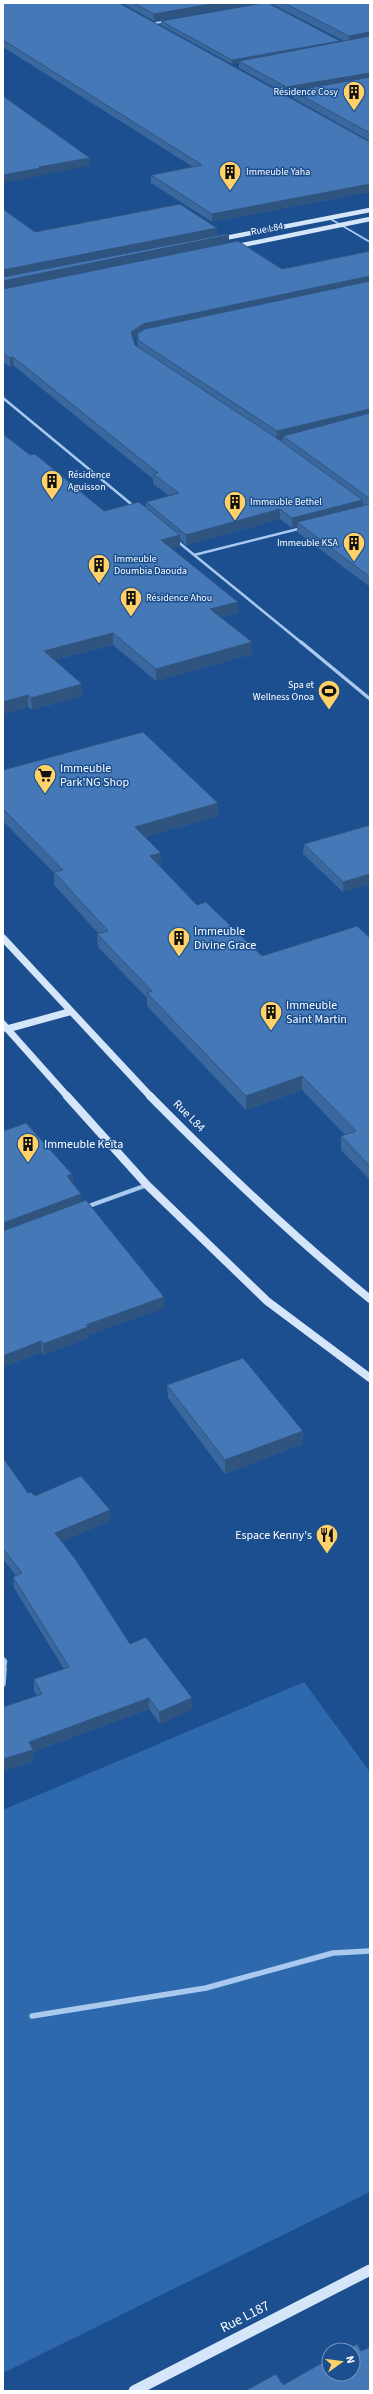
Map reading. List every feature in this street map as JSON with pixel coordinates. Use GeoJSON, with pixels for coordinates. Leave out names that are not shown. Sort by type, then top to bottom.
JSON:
{"type":"FeatureCollection","features":[{"type":"Feature","properties":{"kind":"main road"},"geometry":{"type":"LineString","coordinates":[[144,20],[157,27]]}},
{"type":"Feature","properties":{"kind":"main road","name":"Rue L84"},"geometry":{"type":"LineString","coordinates":[[215,240],[370,210]]}},
{"type":"Feature","properties":{"kind":"main road","name":"Rue L84"},"geometry":{"type":"LineString","coordinates":[[229,248],[370,219]]}},
{"type":"Feature","properties":{"kind":"main road","name":"Rue L84"},"geometry":{"type":"LineString","coordinates":[[3,938],[69,1012],[225,1170],[300,1242],[370,1299]]}},
{"type":"Feature","properties":{"kind":"main road"},"geometry":{"type":"LineString","coordinates":[[69,1012],[5,1027],[147,1185],[268,1301],[370,1378]]}},
{"type":"Feature","properties":{"kind":"main road","name":"Rue L187"},"geometry":{"type":"LineString","coordinates":[[134,2391],[370,2270]]}},
{"type":"Feature","properties":{"kind":"street"},"geometry":{"type":"LineString","coordinates":[[259,5],[272,3]]}},
{"type":"Feature","properties":{"kind":"street"},"geometry":{"type":"LineString","coordinates":[[266,4],[273,8]]}},
{"type":"Feature","properties":{"kind":"street"},"geometry":{"type":"LineString","coordinates":[[150,24],[171,20]]}},
{"type":"Feature","properties":{"kind":"street"},"geometry":{"type":"LineString","coordinates":[[329,218],[370,242]]}},
{"type":"Feature","properties":{"kind":"street"},"geometry":{"type":"LineString","coordinates":[[3,398],[138,510]]}},
{"type":"Feature","properties":{"kind":"street"},"geometry":{"type":"LineString","coordinates":[[194,556],[308,527]]}},
{"type":"Feature","properties":{"kind":"street"},"geometry":{"type":"LineString","coordinates":[[175,540],[370,699]]}},
{"type":"Feature","properties":{"kind":"street"},"geometry":{"type":"LineString","coordinates":[[82,1209],[147,1185]]}},
{"type":"Feature","properties":{"kind":"street"},"geometry":{"type":"LineString","coordinates":[[3,1659],[5,1661],[3,1684]]}},
{"type":"Feature","properties":{"kind":"street"},"geometry":{"type":"LineString","coordinates":[[32,2016],[206,1988],[333,1953],[370,1951]]}},
{"type":"Feature","properties":{"kind":"shaded area"},"geometry":{"type":"Polygon","coordinates":[[[304,1682],[370,1772],[370,2192],[3,2373],[3,1810],[304,1682]]]}},
{"type":"Feature","properties":{"kind":"building"},"geometry":{"type":"Polygon","coordinates":[[[3,3],[119,3],[368,141],[370,140],[370,184],[212,214],[151,175],[202,165],[3,40],[3,3]]]}},
{"type":"Feature","properties":{"kind":"building"},"geometry":{"type":"Polygon","coordinates":[[[134,3],[217,3],[154,14],[134,3]]]}},
{"type":"Feature","properties":{"kind":"building"},"geometry":{"type":"Polygon","coordinates":[[[268,3],[340,41],[232,60],[161,21],[268,3]]]}},
{"type":"Feature","properties":{"kind":"building"},"geometry":{"type":"Polygon","coordinates":[[[284,3],[370,3],[370,32],[349,36],[284,3]]]}},
{"type":"Feature","properties":{"kind":"building"},"geometry":{"type":"Polygon","coordinates":[[[370,36],[370,73],[286,87],[239,61],[370,36]]]}},
{"type":"Feature","properties":{"kind":"building","name":"Résidence Cosy"},"geometry":{"type":"Polygon","coordinates":[[[370,77],[370,133],[293,91],[370,77]]]}},
{"type":"Feature","properties":{"kind":"building"},"geometry":{"type":"Polygon","coordinates":[[[3,96],[90,158],[3,175],[3,96]]]}},
{"type":"Feature","properties":{"kind":"building"},"geometry":{"type":"Polygon","coordinates":[[[180,204],[217,228],[3,270],[3,209],[35,232],[180,204]]]}},
{"type":"Feature","properties":{"kind":"building"},"geometry":{"type":"Polygon","coordinates":[[[226,234],[229,235],[3,281],[3,277],[226,234]]]}},
{"type":"Feature","properties":{"kind":"building"},"geometry":{"type":"Polygon","coordinates":[[[238,241],[282,269],[370,251],[370,276],[143,324],[131,332],[135,345],[275,437],[363,500],[292,518],[280,509],[186,535],[146,502],[179,493],[153,474],[158,473],[13,357],[10,358],[3,353],[3,289],[238,241]]]}},
{"type":"Feature","properties":{"kind":"building"},"geometry":{"type":"Polygon","coordinates":[[[370,281],[370,409],[277,431],[139,341],[137,334],[145,329],[370,281]]]}},
{"type":"Feature","properties":{"kind":"building"},"geometry":{"type":"Polygon","coordinates":[[[370,413],[370,499],[283,436],[370,413]]]}},
{"type":"Feature","properties":{"kind":"building"},"geometry":{"type":"Polygon","coordinates":[[[3,434],[30,455],[35,454],[104,511],[139,502],[180,535],[161,540],[238,602],[210,609],[252,642],[156,669],[113,633],[44,651],[82,684],[31,698],[28,695],[3,702],[3,434]]]}},
{"type":"Feature","properties":{"kind":"building"},"geometry":{"type":"Polygon","coordinates":[[[370,504],[370,577],[297,522],[370,504]]]}},
{"type":"Feature","properties":{"kind":"building"},"geometry":{"type":"Polygon","coordinates":[[[143,732],[218,803],[135,827],[161,853],[150,856],[197,905],[206,902],[262,956],[357,926],[370,938],[370,1166],[341,1136],[356,1131],[302,1076],[246,1096],[147,993],[152,991],[97,934],[108,931],[54,872],[63,870],[3,809],[3,770],[143,732]]]}},
{"type":"Feature","properties":{"kind":"building"},"geometry":{"type":"Polygon","coordinates":[[[370,825],[370,874],[343,882],[304,844],[370,825]]]}},
{"type":"Feature","properties":{"kind":"building","name":"Immeuble Keïta"},"geometry":{"type":"Polygon","coordinates":[[[26,1123],[72,1174],[67,1176],[81,1194],[3,1223],[3,1131],[26,1123]]]}},
{"type":"Feature","properties":{"kind":"building"},"geometry":{"type":"Polygon","coordinates":[[[86,1200],[164,1297],[86,1325],[88,1327],[43,1344],[41,1341],[3,1356],[3,1231],[86,1200]]]}},
{"type":"Feature","properties":{"kind":"building"},"geometry":{"type":"Polygon","coordinates":[[[243,1358],[303,1431],[225,1460],[167,1385],[243,1358]]]}},
{"type":"Feature","properties":{"kind":"building"},"geometry":{"type":"Polygon","coordinates":[[[3,1458],[28,1493],[31,1492],[35,1496],[81,1476],[110,1510],[55,1533],[76,1560],[130,1644],[146,1637],[192,1698],[159,1712],[149,1698],[29,1742],[33,1750],[3,1759],[3,1707],[42,1694],[34,1679],[69,1667],[13,1577],[22,1573],[3,1549],[3,1458]]]}},
{"type":"Feature","properties":{"kind":"building"},"geometry":{"type":"Polygon","coordinates":[[[370,2347],[370,2391],[245,2391],[276,2374],[283,2385],[321,2364],[321,2382],[361,2382],[361,2351],[370,2347]]]}},
{"type":"Feature","properties":{"kind":"place","name":"Résidence Cosy"},"geometry":{"type":"Point","coordinates":[354,112]}},
{"type":"Feature","properties":{"kind":"place","name":"Immeuble Yaha"},"geometry":{"type":"Point","coordinates":[230,192]}},
{"type":"Feature","properties":{"kind":"place","name":"Résidence Aguisson"},"geometry":{"type":"Point","coordinates":[52,500]}},
{"type":"Feature","properties":{"kind":"place","name":"Immeuble Bethel"},"geometry":{"type":"Point","coordinates":[235,522]}},
{"type":"Feature","properties":{"kind":"place","name":"Immeuble KSA"},"geometry":{"type":"Point","coordinates":[354,562]}},
{"type":"Feature","properties":{"kind":"place","name":"Immeuble Doumbia Daouda"},"geometry":{"type":"Point","coordinates":[99,584]}},
{"type":"Feature","properties":{"kind":"place","name":"Résidence Ahou"},"geometry":{"type":"Point","coordinates":[131,618]}},
{"type":"Feature","properties":{"kind":"place","name":"Spa et Wellness Onoa"},"geometry":{"type":"Point","coordinates":[329,710]}},
{"type":"Feature","properties":{"kind":"place","name":"Immeuble Park'NG Shop"},"geometry":{"type":"Point","coordinates":[45,794]}},
{"type":"Feature","properties":{"kind":"place","name":"Immeuble Divine Grace"},"geometry":{"type":"Point","coordinates":[179,958]}},
{"type":"Feature","properties":{"kind":"place","name":"Immeuble Saint Martin"},"geometry":{"type":"Point","coordinates":[271,1032]}},
{"type":"Feature","properties":{"kind":"place","name":"Immeuble Keïta"},"geometry":{"type":"Point","coordinates":[28,1164]}},
{"type":"Feature","properties":{"kind":"place","name":"Espace Kenny's"},"geometry":{"type":"Point","coordinates":[327,1554]}}]}
